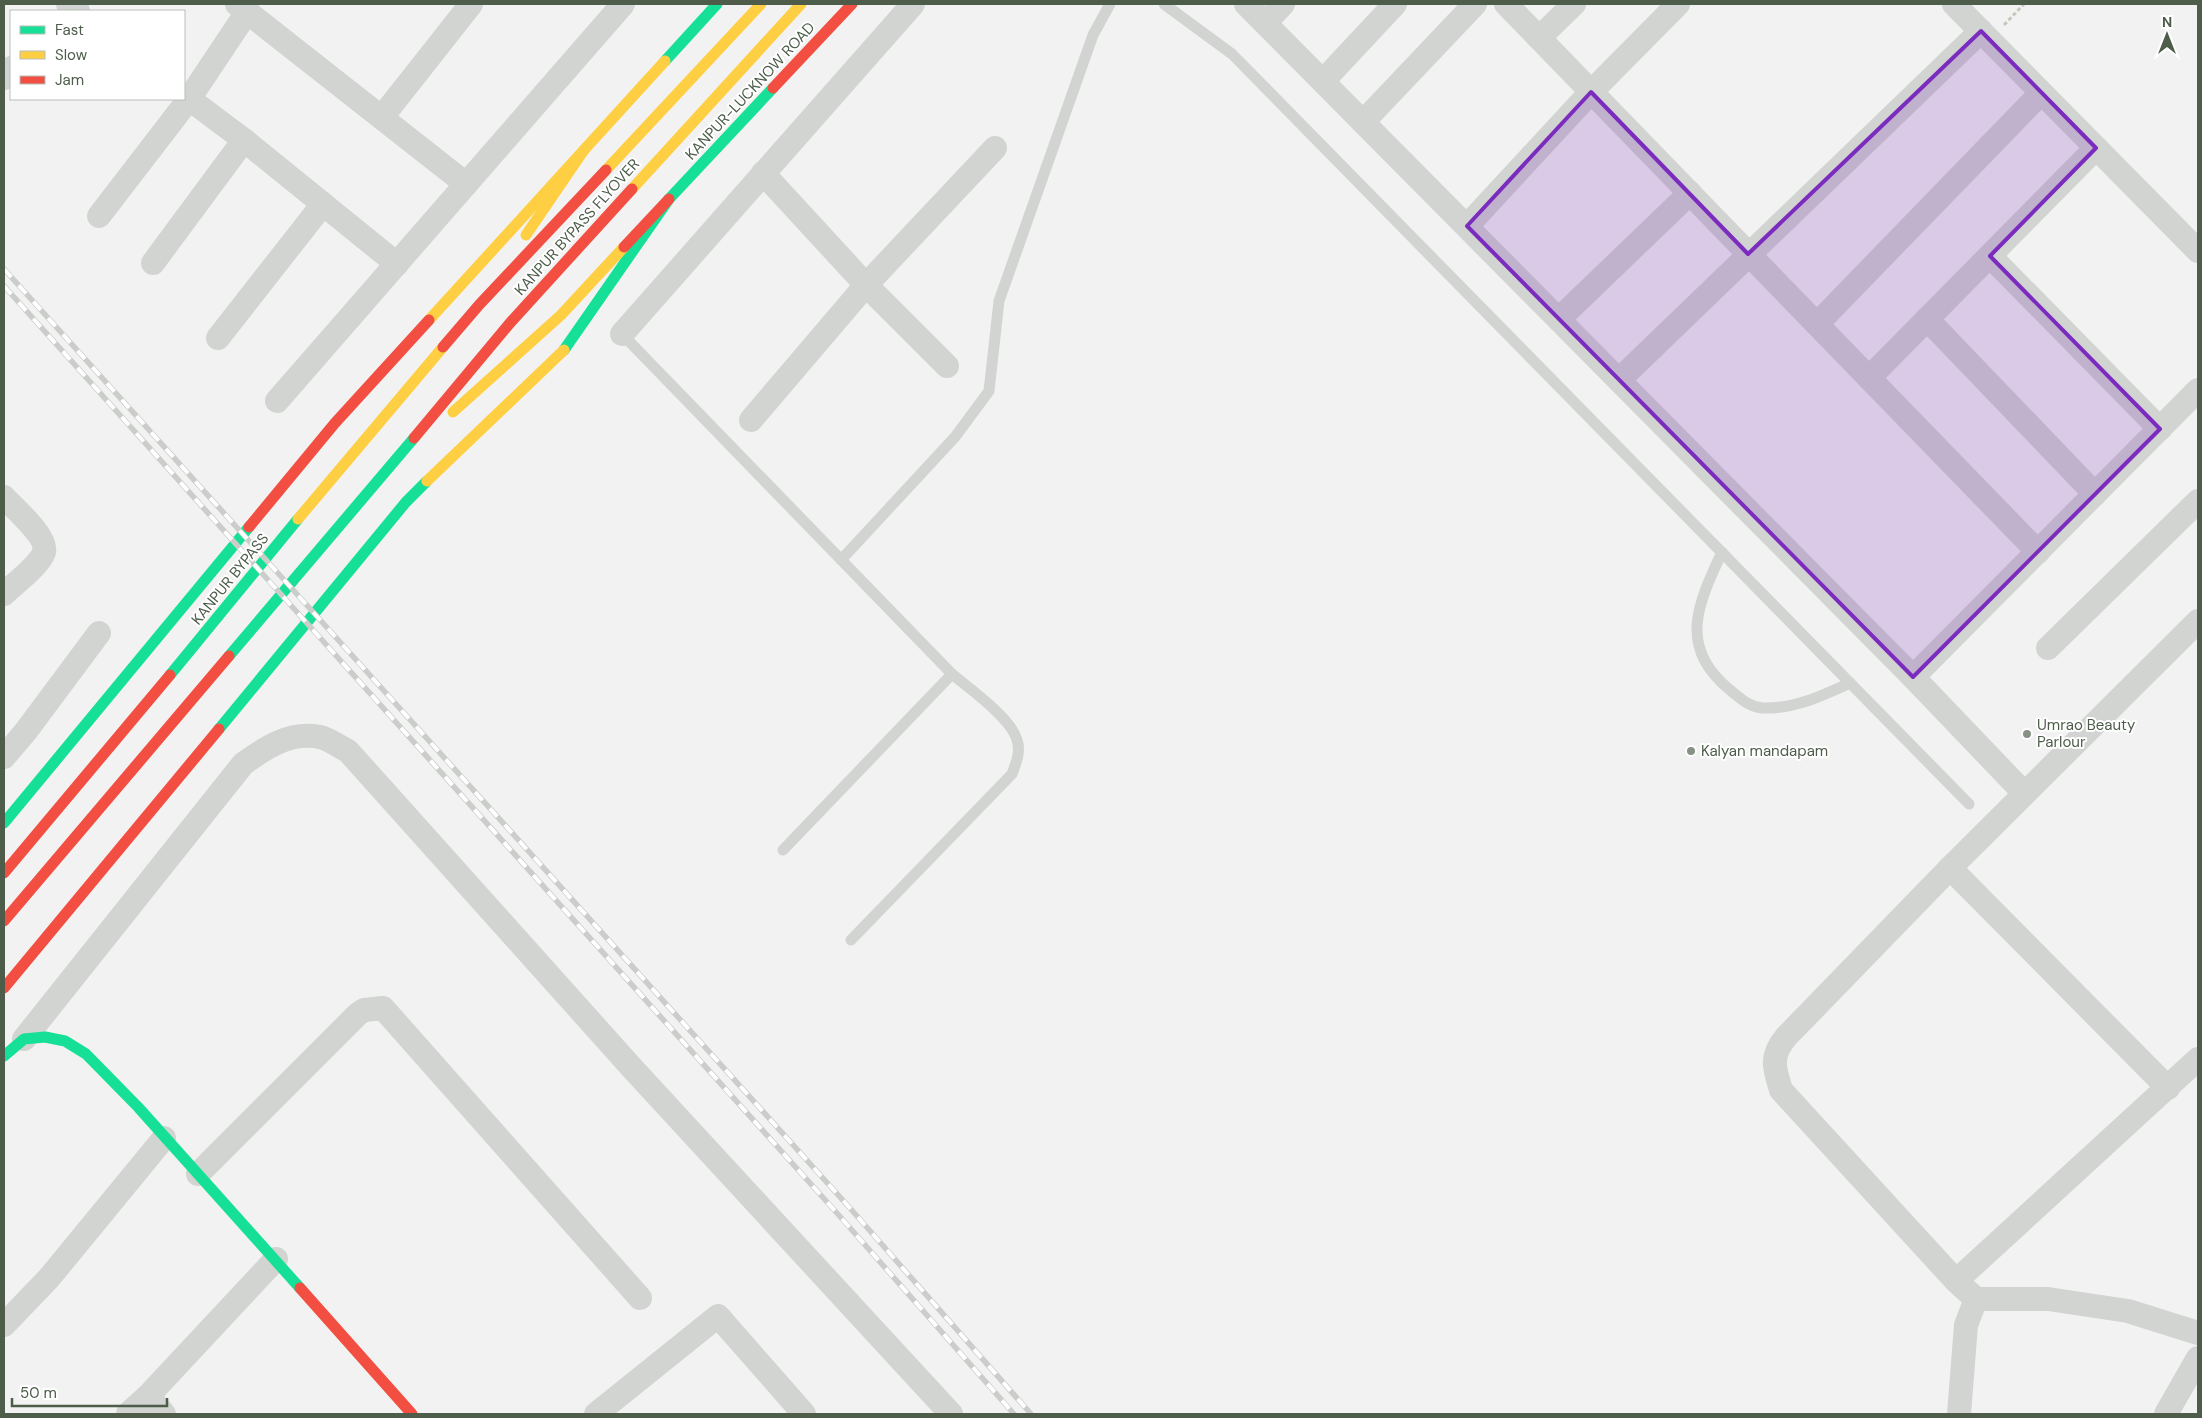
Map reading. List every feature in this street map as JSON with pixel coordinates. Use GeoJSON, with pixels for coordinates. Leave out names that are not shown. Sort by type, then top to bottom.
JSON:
{"type":"FeatureCollection","features":[{"type":"Feature","properties":{"kind":"main road"},"geometry":{"type":"LineString","coordinates":[[4,823],[335,423],[718,4]]}},
{"type":"Feature","properties":{"kind":"main road","name":"KANPUR BYPASS FLYOVER"},"geometry":{"type":"LineString","coordinates":[[479,305],[761,4]]}},
{"type":"Feature","properties":{"kind":"main road","name":"KANPUR BYPASS FLYOVER"},"geometry":{"type":"LineString","coordinates":[[382,477],[510,323],[801,4]]}},
{"type":"Feature","properties":{"kind":"main road","name":"KANPUR-LUCKNOW ROAD"},"geometry":{"type":"LineString","coordinates":[[669,199],[852,4]]}},
{"type":"Feature","properties":{"kind":"main road"},"geometry":{"type":"LineString","coordinates":[[479,305],[584,150]]}},
{"type":"Feature","properties":{"kind":"main road"},"geometry":{"type":"LineString","coordinates":[[4,921],[382,477],[561,315],[669,199]]}},
{"type":"Feature","properties":{"kind":"main road"},"geometry":{"type":"LineString","coordinates":[[4,988],[406,502],[563,351],[669,199]]}},
{"type":"Feature","properties":{"kind":"main road","name":"KANPUR BYPASS"},"geometry":{"type":"LineString","coordinates":[[4,873],[84,780],[354,451],[479,305]]}},
{"type":"Feature","properties":{"kind":"main road"},"geometry":{"type":"LineString","coordinates":[[4,1056],[24,1039],[45,1037],[65,1041],[86,1054],[138,1107],[412,1414]]}},
{"type":"Feature","properties":{"kind":"street"},"geometry":{"type":"LineString","coordinates":[[382,117],[471,4]]}},
{"type":"Feature","properties":{"kind":"street"},"geometry":{"type":"LineString","coordinates":[[277,401],[623,4]]}},
{"type":"Feature","properties":{"kind":"street"},"geometry":{"type":"LineString","coordinates":[[622,334],[913,4]]}},
{"type":"Feature","properties":{"kind":"street"},"geometry":{"type":"LineString","coordinates":[[1246,4],[1913,677],[2024,793]]}},
{"type":"Feature","properties":{"kind":"street"},"geometry":{"type":"LineString","coordinates":[[1265,23],[1283,4]]}},
{"type":"Feature","properties":{"kind":"street"},"geometry":{"type":"LineString","coordinates":[[1322,81],[1395,4]]}},
{"type":"Feature","properties":{"kind":"street"},"geometry":{"type":"LineString","coordinates":[[1363,122],[1475,4]]}},
{"type":"Feature","properties":{"kind":"street"},"geometry":{"type":"LineString","coordinates":[[1506,4],[2038,552]]}},
{"type":"Feature","properties":{"kind":"street"},"geometry":{"type":"LineString","coordinates":[[1539,38],[1574,4]]}},
{"type":"Feature","properties":{"kind":"street"},"geometry":{"type":"LineString","coordinates":[[1467,226],[1591,92],[1678,4]]}},
{"type":"Feature","properties":{"kind":"street"},"geometry":{"type":"LineString","coordinates":[[1954,4],[2198,252]]}},
{"type":"Feature","properties":{"kind":"street"},"geometry":{"type":"LineString","coordinates":[[398,264],[244,140],[186,97],[253,10],[466,184]]}},
{"type":"Feature","properties":{"kind":"street"},"geometry":{"type":"LineString","coordinates":[[1619,380],[1748,254],[1986,36]]}},
{"type":"Feature","properties":{"kind":"street"},"geometry":{"type":"LineString","coordinates":[[1817,324],[2041,93]]}},
{"type":"Feature","properties":{"kind":"street"},"geometry":{"type":"LineString","coordinates":[[99,216],[184,100]]}},
{"type":"Feature","properties":{"kind":"street"},"geometry":{"type":"LineString","coordinates":[[153,263],[244,140]]}},
{"type":"Feature","properties":{"kind":"street"},"geometry":{"type":"LineString","coordinates":[[751,420],[866,285],[996,148]]}},
{"type":"Feature","properties":{"kind":"street"},"geometry":{"type":"LineString","coordinates":[[1869,378],[2096,148]]}},
{"type":"Feature","properties":{"kind":"street"},"geometry":{"type":"LineString","coordinates":[[764,172],[866,285],[947,366]]}},
{"type":"Feature","properties":{"kind":"street"},"geometry":{"type":"LineString","coordinates":[[1559,319],[1690,194]]}},
{"type":"Feature","properties":{"kind":"street"},"geometry":{"type":"LineString","coordinates":[[218,338],[323,204]]}},
{"type":"Feature","properties":{"kind":"street"},"geometry":{"type":"LineString","coordinates":[[1990,256],[2160,429]]}},
{"type":"Feature","properties":{"kind":"street"},"geometry":{"type":"LineString","coordinates":[[1927,319],[2095,494]]}},
{"type":"Feature","properties":{"kind":"street"},"geometry":{"type":"LineString","coordinates":[[1913,677],[2198,390]]}},
{"type":"Feature","properties":{"kind":"street"},"geometry":{"type":"LineString","coordinates":[[4,497],[40,536],[44,545],[44,552],[38,561],[4,594]]}},
{"type":"Feature","properties":{"kind":"street"},"geometry":{"type":"LineString","coordinates":[[2048,648],[2198,501]]}},
{"type":"Feature","properties":{"kind":"street"},"geometry":{"type":"LineString","coordinates":[[2198,621],[2024,793],[1778,1045],[1774,1065],[1781,1090],[1956,1281],[1976,1299],[2048,1299],[2128,1310],[2198,1333]]}},
{"type":"Feature","properties":{"kind":"street"},"geometry":{"type":"LineString","coordinates":[[4,757],[26,731],[98,634]]}},
{"type":"Feature","properties":{"kind":"street"},"geometry":{"type":"LineString","coordinates":[[24,1039],[243,764],[269,746],[292,737],[320,737],[348,751],[633,1069],[951,1414]]}},
{"type":"Feature","properties":{"kind":"street"},"geometry":{"type":"LineString","coordinates":[[1950,868],[2168,1088]]}},
{"type":"Feature","properties":{"kind":"street"},"geometry":{"type":"LineString","coordinates":[[198,1174],[358,1014],[364,1010],[383,1008],[640,1298]]}},
{"type":"Feature","properties":{"kind":"street"},"geometry":{"type":"LineString","coordinates":[[1956,1281],[2198,1060]]}},
{"type":"Feature","properties":{"kind":"street"},"geometry":{"type":"LineString","coordinates":[[4,1325],[49,1278],[164,1138]]}},
{"type":"Feature","properties":{"kind":"street"},"geometry":{"type":"LineString","coordinates":[[128,1414],[148,1396],[276,1260]]}},
{"type":"Feature","properties":{"kind":"street"},"geometry":{"type":"LineString","coordinates":[[1959,1414],[1966,1325],[1976,1299]]}},
{"type":"Feature","properties":{"kind":"street"},"geometry":{"type":"LineString","coordinates":[[596,1414],[718,1316],[804,1414]]}},
{"type":"Feature","properties":{"kind":"street"},"geometry":{"type":"LineString","coordinates":[[2166,1414],[2198,1358]]}},
{"type":"Feature","properties":{"kind":"street"},"geometry":{"type":"LineString","coordinates":[[148,1396],[164,1414]]}},
{"type":"Feature","properties":{"kind":"lane"},"geometry":{"type":"LineString","coordinates":[[841,560],[955,437],[989,391],[999,302],[1093,35],[1110,4]]}},
{"type":"Feature","properties":{"kind":"lane"},"geometry":{"type":"LineString","coordinates":[[1164,4],[1232,54],[1969,804]]}},
{"type":"Feature","properties":{"kind":"lane"},"geometry":{"type":"LineString","coordinates":[[622,334],[952,674],[1006,721],[1017,740],[1019,754],[1012,774],[851,940]]}},
{"type":"Feature","properties":{"kind":"lane"},"geometry":{"type":"LineString","coordinates":[[1722,552],[1702,595],[1698,622],[1698,644],[1702,658],[1713,674],[1749,705],[1761,708],[1783,707],[1810,701],[1850,683]]}},
{"type":"Feature","properties":{"kind":"lane"},"geometry":{"type":"LineString","coordinates":[[783,850],[952,674]]}},
{"type":"Feature","properties":{"kind":"path"},"geometry":{"type":"LineString","coordinates":[[1986,36],[2024,4]]}},
{"type":"Feature","properties":{"kind":"highlighted area"},"geometry":{"type":"Polygon","coordinates":[[[1981,31],[2096,148],[1990,256],[2160,429],[1913,677],[1467,226],[1591,92],[1748,254],[1981,31]]]}},
{"type":"Feature","properties":{"kind":"railway"},"geometry":{"type":"LineString","coordinates":[[4,269],[849,1207],[1031,1414]]}},
{"type":"Feature","properties":{"kind":"railway"},"geometry":{"type":"LineString","coordinates":[[4,286],[836,1212],[1014,1414]]}},
{"type":"Feature","properties":{"kind":"traffic: fast"},"geometry":{"type":"LineString","coordinates":[[665,61],[717,4]]}},
{"type":"Feature","properties":{"kind":"traffic: fast"},"geometry":{"type":"LineString","coordinates":[[564,350],[669,199],[773,88]]}},
{"type":"Feature","properties":{"kind":"traffic: fast"},"geometry":{"type":"LineString","coordinates":[[229,656],[414,438]]}},
{"type":"Feature","properties":{"kind":"traffic: fast"},"geometry":{"type":"LineString","coordinates":[[219,729],[406,502],[427,481]]}},
{"type":"Feature","properties":{"kind":"traffic: fast"},"geometry":{"type":"LineString","coordinates":[[170,675],[298,519]]}},
{"type":"Feature","properties":{"kind":"traffic: fast"},"geometry":{"type":"LineString","coordinates":[[4,823],[249,527]]}},
{"type":"Feature","properties":{"kind":"traffic: fast"},"geometry":{"type":"LineString","coordinates":[[4,1056],[24,1039],[45,1037],[65,1041],[86,1054],[138,1107],[300,1288]]}},
{"type":"Feature","properties":{"kind":"traffic: slow"},"geometry":{"type":"LineString","coordinates":[[606,170],[761,4]]}},
{"type":"Feature","properties":{"kind":"traffic: slow"},"geometry":{"type":"LineString","coordinates":[[632,189],[801,4]]}},
{"type":"Feature","properties":{"kind":"traffic: slow"},"geometry":{"type":"LineString","coordinates":[[429,320],[665,61]]}},
{"type":"Feature","properties":{"kind":"traffic: slow"},"geometry":{"type":"LineString","coordinates":[[526,235],[584,150]]}},
{"type":"Feature","properties":{"kind":"traffic: slow"},"geometry":{"type":"LineString","coordinates":[[453,412],[561,315],[624,247]]}},
{"type":"Feature","properties":{"kind":"traffic: slow"},"geometry":{"type":"LineString","coordinates":[[298,519],[443,347]]}},
{"type":"Feature","properties":{"kind":"traffic: slow"},"geometry":{"type":"LineString","coordinates":[[427,481],[564,350]]}},
{"type":"Feature","properties":{"kind":"traffic: jam"},"geometry":{"type":"LineString","coordinates":[[773,88],[852,4]]}},
{"type":"Feature","properties":{"kind":"traffic: jam"},"geometry":{"type":"LineString","coordinates":[[443,347],[479,305],[606,170]]}},
{"type":"Feature","properties":{"kind":"traffic: jam"},"geometry":{"type":"LineString","coordinates":[[414,438],[510,323],[632,189]]}},
{"type":"Feature","properties":{"kind":"traffic: jam"},"geometry":{"type":"LineString","coordinates":[[624,247],[669,199]]}},
{"type":"Feature","properties":{"kind":"traffic: jam"},"geometry":{"type":"LineString","coordinates":[[249,527],[335,423],[429,320]]}},
{"type":"Feature","properties":{"kind":"traffic: jam"},"geometry":{"type":"LineString","coordinates":[[4,921],[229,656]]}},
{"type":"Feature","properties":{"kind":"traffic: jam"},"geometry":{"type":"LineString","coordinates":[[4,873],[170,675]]}},
{"type":"Feature","properties":{"kind":"traffic: jam"},"geometry":{"type":"LineString","coordinates":[[4,988],[219,729]]}},
{"type":"Feature","properties":{"kind":"traffic: jam"},"geometry":{"type":"LineString","coordinates":[[300,1288],[412,1414]]}},
{"type":"Feature","properties":{"kind":"place","name":"Umrao Beauty Parlour"},"geometry":{"type":"Point","coordinates":[2027,734]}},
{"type":"Feature","properties":{"kind":"place","name":"Kalyan mandapam"},"geometry":{"type":"Point","coordinates":[1691,751]}}]}
